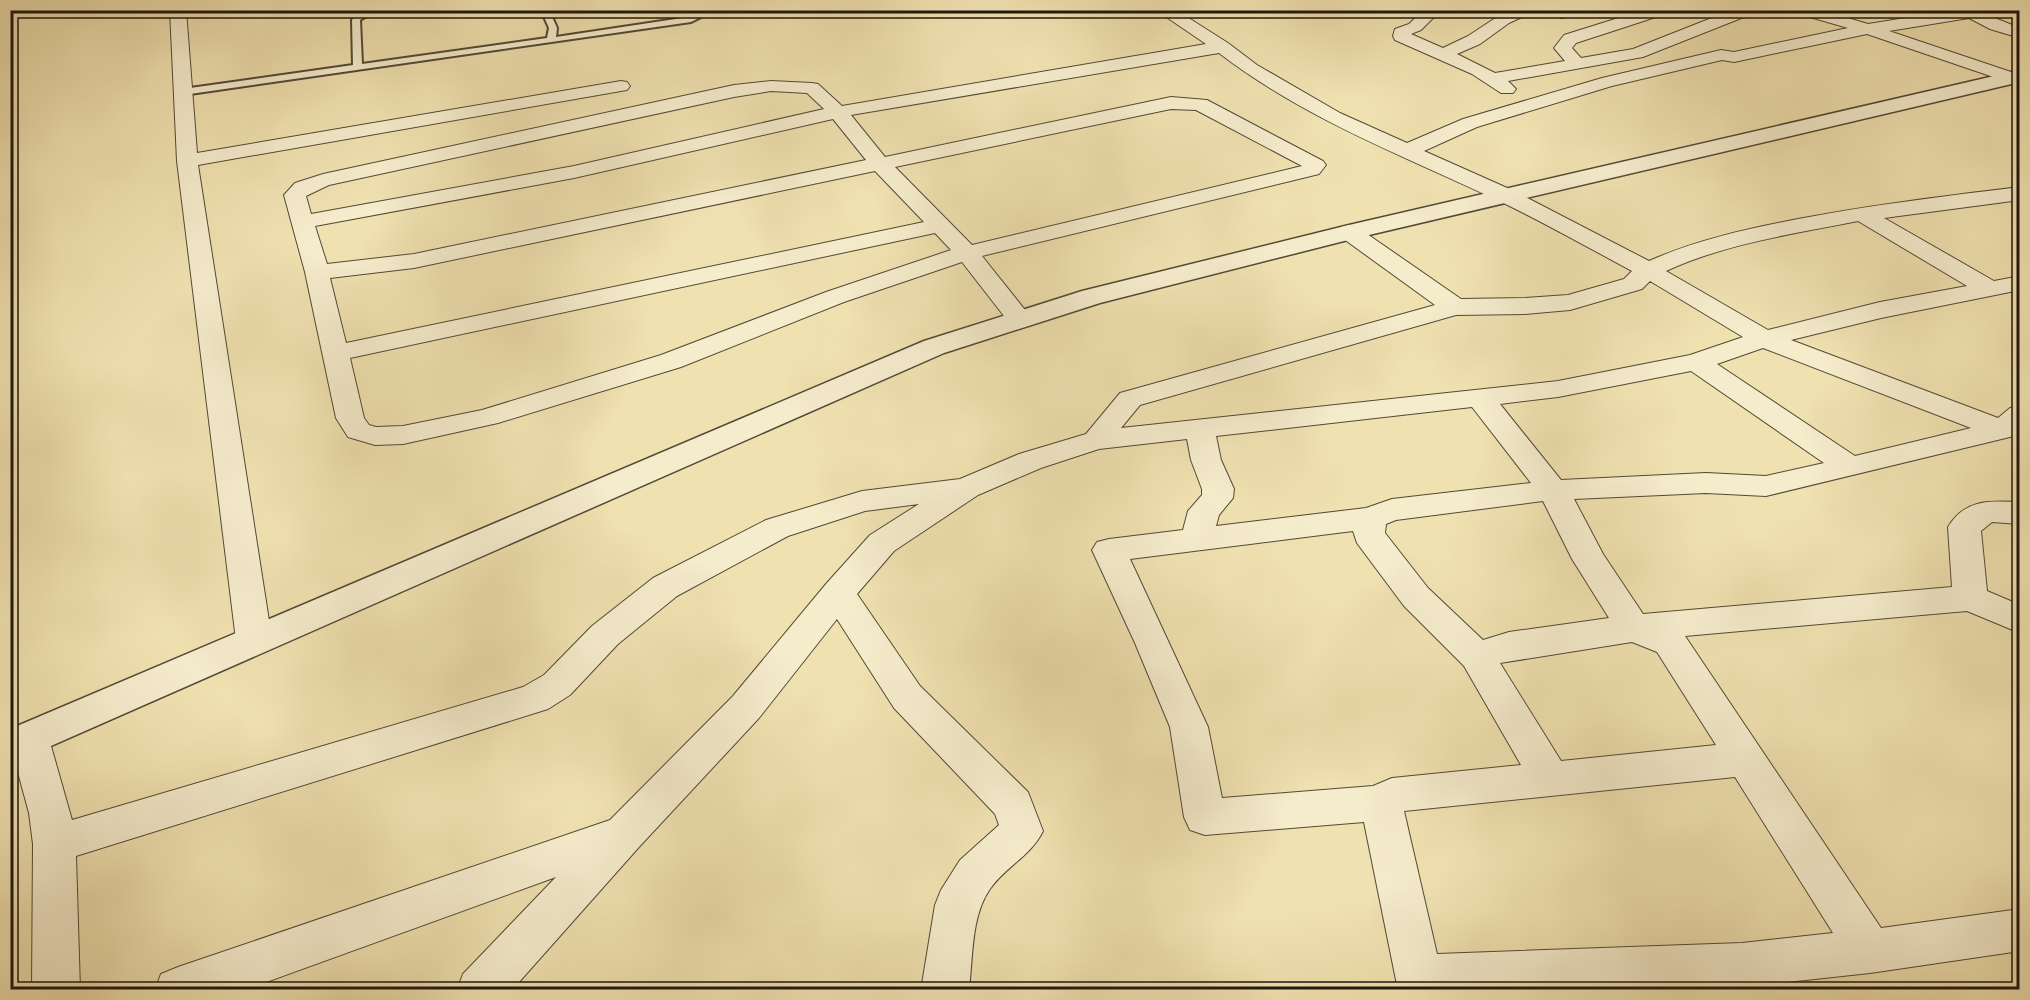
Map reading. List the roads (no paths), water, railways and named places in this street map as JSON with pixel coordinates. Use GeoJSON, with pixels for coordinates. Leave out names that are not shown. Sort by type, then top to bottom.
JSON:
{"type":"FeatureCollection","features":[{"type":"Feature","properties":{"kind":"street"},"geometry":{"type":"LineString","coordinates":[[178,10],[187,161],[254,640]]}},
{"type":"Feature","properties":{"kind":"street"},"geometry":{"type":"LineString","coordinates":[[1164,10],[1222,47],[1251,69],[1333,117],[1506,196],[1648,270],[1764,339],[2014,426]]}},
{"type":"Feature","properties":{"kind":"street"},"geometry":{"type":"LineString","coordinates":[[1433,10],[1415,27],[1401,33],[1401,36],[1478,70],[1533,106]]}},
{"type":"Feature","properties":{"kind":"street"},"geometry":{"type":"LineString","coordinates":[[1442,56],[1474,40],[1503,20],[1528,10]]}},
{"type":"Feature","properties":{"kind":"street"},"geometry":{"type":"LineString","coordinates":[[1550,10],[1563,13],[1573,10]]}},
{"type":"Feature","properties":{"kind":"street"},"geometry":{"type":"LineString","coordinates":[[1491,80],[1637,53],[1748,10]]}},
{"type":"Feature","properties":{"kind":"street"},"geometry":{"type":"LineString","coordinates":[[1802,10],[2015,77]]}},
{"type":"Feature","properties":{"kind":"street"},"geometry":{"type":"LineString","coordinates":[[1406,150],[1470,123],[1608,82],[1721,55],[1734,57],[1868,29],[1988,10]]}},
{"type":"Feature","properties":{"kind":"street"},"geometry":{"type":"LineString","coordinates":[[1969,12],[2019,33]]}},
{"type":"Feature","properties":{"kind":"street"},"geometry":{"type":"LineString","coordinates":[[1577,64],[1563,48],[1570,39],[1667,13],[1710,25]]}},
{"type":"Feature","properties":{"kind":"street"},"geometry":{"type":"LineString","coordinates":[[303,222],[574,172],[838,112],[1222,47]]}},
{"type":"Feature","properties":{"kind":"street"},"geometry":{"type":"LineString","coordinates":[[56,990],[54,844],[50,813],[20,743],[934,347],[1091,297],[1349,232],[2015,77]]}},
{"type":"Feature","properties":{"kind":"street"},"geometry":{"type":"LineString","coordinates":[[187,161],[621,86]]}},
{"type":"Feature","properties":{"kind":"street"},"geometry":{"type":"LineString","coordinates":[[317,272],[414,261],[879,163],[1171,102],[1200,104],[1316,165],[1312,170],[967,253],[835,297],[671,361],[488,417],[403,435],[375,436],[358,431],[350,418],[317,272],[295,195],[303,188],[323,180],[734,91],[771,86],[812,88],[838,112],[879,163],[967,253],[1020,320]]}},
{"type":"Feature","properties":{"kind":"street"},"geometry":{"type":"LineString","coordinates":[[557,129],[574,172]]}},
{"type":"Feature","properties":{"kind":"street"},"geometry":{"type":"LineString","coordinates":[[1096,440],[1130,399],[1205,380],[1455,307],[1525,306],[1570,302],[1633,284],[1648,270],[1686,253],[1746,236],[1861,214],[2019,193]]}},
{"type":"Feature","properties":{"kind":"street"},"geometry":{"type":"LineString","coordinates":[[1861,214],[2004,286]]}},
{"type":"Feature","properties":{"kind":"street"},"geometry":{"type":"LineString","coordinates":[[336,354],[941,225]]}},
{"type":"Feature","properties":{"kind":"street"},"geometry":{"type":"LineString","coordinates":[[1349,232],[1455,307]]}},
{"type":"Feature","properties":{"kind":"street"},"geometry":{"type":"LineString","coordinates":[[480,990],[624,834],[746,707],[838,593],[882,543],[967,488],[1030,461],[1096,440],[1558,389],[1696,362],[1764,339],[1880,310],[2004,286]]}},
{"type":"Feature","properties":{"kind":"street"},"geometry":{"type":"LineString","coordinates":[[1696,362],[1850,467]]}},
{"type":"Feature","properties":{"kind":"street"},"geometry":{"type":"LineString","coordinates":[[1480,398],[1553,490],[1589,559],[1634,628],[1670,642],[1870,951]]}},
{"type":"Feature","properties":{"kind":"street"},"geometry":{"type":"LineString","coordinates":[[1745,759],[1392,795],[1381,803],[1205,816],[1189,727],[1154,643],[1109,550],[1370,518],[1392,510],[1553,490],[1706,483],[1766,486],[2014,426]]}},
{"type":"Feature","properties":{"kind":"street"},"geometry":{"type":"LineString","coordinates":[[1196,540],[1204,512],[1217,498],[1218,489],[1206,460],[1200,427]]}},
{"type":"Feature","properties":{"kind":"street"},"geometry":{"type":"LineString","coordinates":[[54,844],[535,698],[557,685],[605,635],[665,587],[777,528],[862,501],[967,488]]}},
{"type":"Feature","properties":{"kind":"street"},"geometry":{"type":"LineString","coordinates":[[1970,598],[1964,527],[1985,512],[2019,513]]}},
{"type":"Feature","properties":{"kind":"street"},"geometry":{"type":"LineString","coordinates":[[1370,518],[1369,535],[1416,597],[1477,656],[1550,779]]}},
{"type":"Feature","properties":{"kind":"street"},"geometry":{"type":"LineString","coordinates":[[838,593],[907,697],[1013,804],[1022,831],[975,874],[957,905],[945,990]]}},
{"type":"Feature","properties":{"kind":"street"},"geometry":{"type":"LineString","coordinates":[[1477,656],[1509,646],[1634,628],[1970,598],[2019,620]]}},
{"type":"Feature","properties":{"kind":"street"},"geometry":{"type":"LineString","coordinates":[[1381,803],[1420,984],[1750,977],[1870,951],[2019,930]]}},
{"type":"Feature","properties":{"kind":"street"},"geometry":{"type":"LineString","coordinates":[[178,990],[624,834]]}},
{"type":"Feature","properties":{"kind":"lane"},"geometry":{"type":"LineString","coordinates":[[358,68],[356,20],[360,15],[372,10]]}},
{"type":"Feature","properties":{"kind":"lane"},"geometry":{"type":"LineString","coordinates":[[545,10],[553,28],[551,40]]}},
{"type":"Feature","properties":{"kind":"lane"},"geometry":{"type":"LineString","coordinates":[[183,92],[691,19],[711,10]]}}]}
